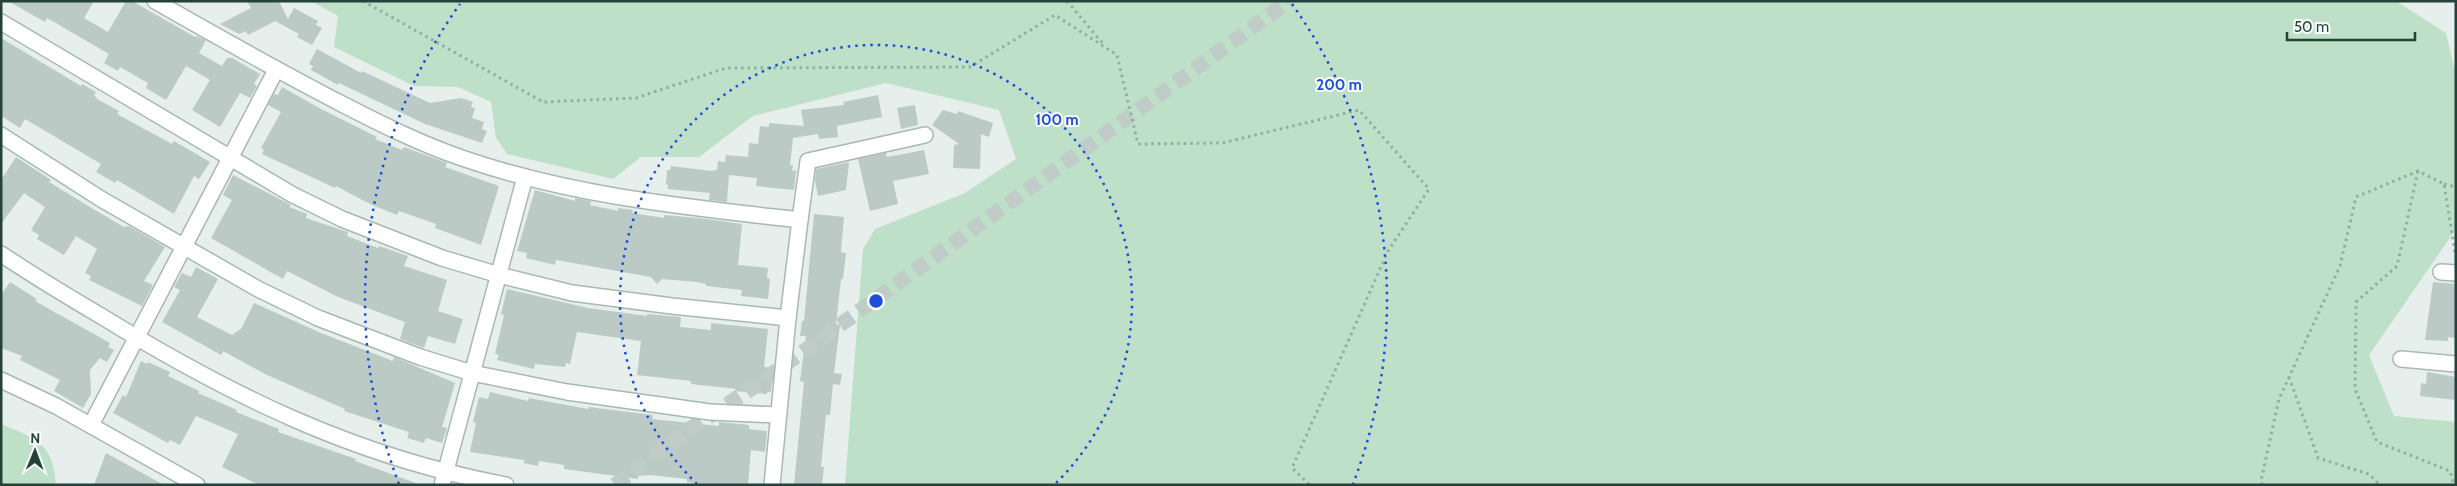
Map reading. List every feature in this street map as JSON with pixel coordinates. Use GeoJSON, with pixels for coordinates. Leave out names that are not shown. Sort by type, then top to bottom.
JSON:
{"type":"FeatureCollection","features":[{"type":"Feature","properties":{"kind":"street"},"geometry":{"type":"LineString","coordinates":[[155,1],[276,70],[404,136],[462,158],[525,177],[643,202],[800,220]]}},
{"type":"Feature","properties":{"kind":"street"},"geometry":{"type":"LineString","coordinates":[[1,22],[229,159],[293,195],[342,219],[442,258],[499,275],[572,293],[788,318]]}},
{"type":"Feature","properties":{"kind":"street"},"geometry":{"type":"LineString","coordinates":[[91,426],[276,70]]}},
{"type":"Feature","properties":{"kind":"street"},"geometry":{"type":"LineString","coordinates":[[1,135],[102,198],[258,289],[318,318],[420,357],[472,373],[567,392],[710,412],[778,415]]}},
{"type":"Feature","properties":{"kind":"street"},"geometry":{"type":"LineString","coordinates":[[772,485],[788,318],[808,161],[925,136]]}},
{"type":"Feature","properties":{"kind":"street"},"geometry":{"type":"LineString","coordinates":[[443,478],[525,177]]}},
{"type":"Feature","properties":{"kind":"street"},"geometry":{"type":"LineString","coordinates":[[1,254],[136,338],[222,387],[280,415],[443,478],[506,485]]}},
{"type":"Feature","properties":{"kind":"street"},"geometry":{"type":"LineString","coordinates":[[2401,359],[2456,364]]}},
{"type":"Feature","properties":{"kind":"street"},"geometry":{"type":"LineString","coordinates":[[1,380],[91,426],[197,485]]}},
{"type":"Feature","properties":{"kind":"path"},"geometry":{"type":"LineString","coordinates":[[363,1],[543,102],[636,98],[726,68],[970,67],[1055,15],[1117,55],[1138,144],[1222,143],[1359,110],[1430,189],[1388,251],[1292,468],[1310,485]]}},
{"type":"Feature","properties":{"kind":"path"},"geometry":{"type":"LineString","coordinates":[[1068,1],[1106,47]]}},
{"type":"Feature","properties":{"kind":"path"},"geometry":{"type":"LineString","coordinates":[[2418,172],[2397,266],[2356,302],[2355,389],[2378,442],[2450,471],[2454,485]]}},
{"type":"Feature","properties":{"kind":"path"},"geometry":{"type":"LineString","coordinates":[[2262,485],[2260,481],[2279,399],[2340,266],[2356,197],[2418,172],[2444,184],[2456,187]]}},
{"type":"Feature","properties":{"kind":"path"},"geometry":{"type":"LineString","coordinates":[[2444,184],[2456,258]]}},
{"type":"Feature","properties":{"kind":"path"},"geometry":{"type":"LineString","coordinates":[[2289,377],[2318,458],[2370,474],[2380,485]]}},
{"type":"Feature","properties":{"kind":"green space"},"geometry":{"type":"Polygon","coordinates":[[[311,1],[2396,1],[2446,33],[2456,76],[2456,229],[2369,355],[2394,416],[2456,422],[2456,485],[845,485],[863,249],[875,229],[965,193],[1016,159],[999,110],[886,83],[753,116],[699,157],[641,157],[613,179],[507,154],[496,138],[491,102],[458,87],[414,86],[334,47],[338,16],[311,1]]]}},
{"type":"Feature","properties":{"kind":"green space"},"geometry":{"type":"Polygon","coordinates":[[[1,424],[41,444],[51,460],[56,485],[1,485],[1,424]]]}},
{"type":"Feature","properties":{"kind":"building"},"geometry":{"type":"Polygon","coordinates":[[[8,1],[94,1],[84,18],[108,32],[126,1],[132,1],[195,37],[206,40],[199,53],[222,66],[227,58],[232,58],[260,74],[254,84],[257,86],[250,98],[240,93],[220,127],[192,110],[210,80],[186,66],[166,100],[146,88],[148,83],[120,67],[118,71],[104,63],[109,54],[47,18],[45,22],[8,1]]]}},
{"type":"Feature","properties":{"kind":"building"},"geometry":{"type":"Polygon","coordinates":[[[247,1],[279,1],[288,19],[294,8],[318,21],[316,25],[322,28],[312,45],[297,37],[299,34],[275,21],[248,35],[246,31],[239,34],[220,24],[251,8],[247,1]]]}},
{"type":"Feature","properties":{"kind":"building"},"geometry":{"type":"Polygon","coordinates":[[[1,38],[81,86],[82,84],[96,92],[94,95],[97,99],[119,111],[117,114],[172,144],[174,141],[210,162],[199,179],[194,176],[174,214],[117,180],[115,183],[96,172],[101,164],[25,119],[20,128],[1,116],[1,38]]]}},
{"type":"Feature","properties":{"kind":"building"},"geometry":{"type":"Polygon","coordinates":[[[317,49],[361,73],[362,71],[430,103],[461,98],[473,102],[471,107],[475,108],[472,118],[484,122],[482,129],[487,131],[482,143],[425,124],[339,83],[338,85],[311,70],[313,66],[309,64],[317,49]]]}},
{"type":"Feature","properties":{"kind":"building"},"geometry":{"type":"Polygon","coordinates":[[[282,87],[377,137],[375,139],[402,150],[404,147],[447,163],[445,167],[499,186],[481,245],[435,228],[436,224],[399,211],[397,215],[372,205],[336,186],[335,188],[262,154],[264,150],[261,148],[281,112],[268,105],[274,94],[278,95],[282,87]]]}},
{"type":"Feature","properties":{"kind":"building"},"geometry":{"type":"Polygon","coordinates":[[[878,95],[882,117],[837,126],[838,137],[819,139],[818,134],[793,138],[790,165],[793,165],[792,171],[796,170],[794,190],[756,186],[757,178],[729,175],[727,202],[709,200],[710,193],[668,189],[666,184],[667,170],[670,170],[671,166],[712,171],[717,170],[718,161],[725,162],[726,155],[748,157],[749,143],[758,144],[760,126],[769,127],[769,123],[804,126],[801,110],[844,105],[843,102],[878,95]]]}},
{"type":"Feature","properties":{"kind":"building"},"geometry":{"type":"Polygon","coordinates":[[[915,105],[918,125],[901,129],[897,108],[915,105]]]}},
{"type":"Feature","properties":{"kind":"building"},"geometry":{"type":"Polygon","coordinates":[[[943,110],[957,114],[958,111],[993,123],[989,137],[981,134],[980,169],[953,168],[954,145],[959,144],[932,125],[943,110]]]}},
{"type":"Feature","properties":{"kind":"building"},"geometry":{"type":"Polygon","coordinates":[[[924,150],[929,174],[893,181],[898,204],[870,211],[858,159],[886,153],[887,157],[924,150]]]}},
{"type":"Feature","properties":{"kind":"building"},"geometry":{"type":"Polygon","coordinates":[[[16,157],[51,180],[49,182],[90,207],[124,227],[129,226],[165,247],[144,281],[153,285],[142,306],[89,280],[91,276],[85,273],[97,249],[76,236],[64,255],[37,239],[39,235],[31,230],[45,207],[24,193],[1,224],[1,180],[16,157]]]}},
{"type":"Feature","properties":{"kind":"building"},"geometry":{"type":"Polygon","coordinates":[[[849,162],[846,190],[818,196],[815,181],[816,169],[849,162]]]}},
{"type":"Feature","properties":{"kind":"building"},"geometry":{"type":"Polygon","coordinates":[[[233,175],[291,205],[289,207],[307,214],[306,218],[348,232],[347,236],[378,248],[379,246],[408,256],[404,266],[447,280],[438,311],[463,319],[455,344],[428,336],[424,348],[400,339],[405,322],[338,297],[287,271],[283,279],[211,238],[232,200],[223,195],[233,175]]]}},
{"type":"Feature","properties":{"kind":"building"},"geometry":{"type":"Polygon","coordinates":[[[535,190],[575,201],[575,198],[591,201],[590,205],[618,211],[618,208],[633,210],[632,213],[664,218],[664,215],[742,224],[738,265],[768,268],[767,278],[770,279],[768,299],[741,296],[742,290],[706,286],[706,284],[697,282],[662,279],[657,284],[651,277],[556,260],[555,265],[526,258],[527,253],[517,251],[535,190]]]}},
{"type":"Feature","properties":{"kind":"building"},"geometry":{"type":"Polygon","coordinates":[[[814,214],[844,217],[841,252],[846,253],[836,324],[840,325],[834,373],[842,374],[840,385],[833,384],[830,415],[826,415],[821,467],[824,467],[822,485],[794,485],[804,382],[800,381],[806,336],[800,336],[802,321],[804,321],[814,214]]]}},
{"type":"Feature","properties":{"kind":"building"},"geometry":{"type":"Polygon","coordinates":[[[196,267],[218,279],[197,317],[232,335],[241,329],[254,303],[321,333],[393,361],[394,357],[455,383],[442,427],[447,428],[442,443],[426,438],[424,443],[407,438],[409,432],[344,411],[345,409],[267,375],[223,351],[221,355],[162,322],[180,290],[174,287],[182,273],[191,277],[196,267]]]}},
{"type":"Feature","properties":{"kind":"building"},"geometry":{"type":"Polygon","coordinates":[[[10,282],[37,299],[35,301],[110,343],[108,347],[114,350],[107,362],[100,358],[90,370],[91,394],[83,408],[54,391],[60,380],[20,360],[22,356],[1,348],[1,295],[10,282]]]}},
{"type":"Feature","properties":{"kind":"building"},"geometry":{"type":"Polygon","coordinates":[[[2433,282],[2456,284],[2456,338],[2448,337],[2448,341],[2425,340],[2433,282]]]}},
{"type":"Feature","properties":{"kind":"building"},"geometry":{"type":"Polygon","coordinates":[[[507,289],[588,308],[647,316],[647,314],[681,317],[680,327],[711,330],[711,323],[768,329],[764,367],[773,368],[771,392],[767,392],[767,394],[735,391],[736,389],[691,384],[691,381],[637,375],[641,341],[577,332],[570,364],[566,363],[565,367],[535,364],[534,369],[497,360],[499,355],[495,354],[504,315],[501,314],[507,289]]]}},
{"type":"Feature","properties":{"kind":"building"},"geometry":{"type":"Polygon","coordinates":[[[141,361],[147,364],[148,362],[170,372],[168,376],[199,391],[198,393],[237,410],[236,412],[279,429],[278,432],[356,459],[355,461],[416,483],[415,485],[259,485],[222,467],[238,434],[196,416],[180,445],[170,440],[168,443],[113,413],[123,395],[126,397],[141,361]]]}},
{"type":"Feature","properties":{"kind":"building"},"geometry":{"type":"Polygon","coordinates":[[[2427,372],[2456,377],[2456,400],[2420,396],[2421,383],[2426,384],[2427,372]]]}},
{"type":"Feature","properties":{"kind":"building"},"geometry":{"type":"Polygon","coordinates":[[[490,392],[528,401],[529,398],[588,409],[589,407],[653,415],[652,419],[719,426],[719,422],[749,425],[749,429],[767,431],[765,452],[751,450],[748,485],[702,484],[687,482],[687,479],[650,475],[638,476],[638,479],[564,469],[564,465],[539,461],[538,466],[524,463],[524,460],[470,452],[476,423],[473,422],[479,397],[488,399],[490,392]]]}},
{"type":"Feature","properties":{"kind":"building"},"geometry":{"type":"Polygon","coordinates":[[[106,453],[124,463],[164,485],[94,485],[106,453]]]}},
{"type":"Feature","properties":{"kind":"tunnel"},"geometry":{"type":"LineString","coordinates":[[615,485],[685,432],[754,387],[1289,1]]}}]}
